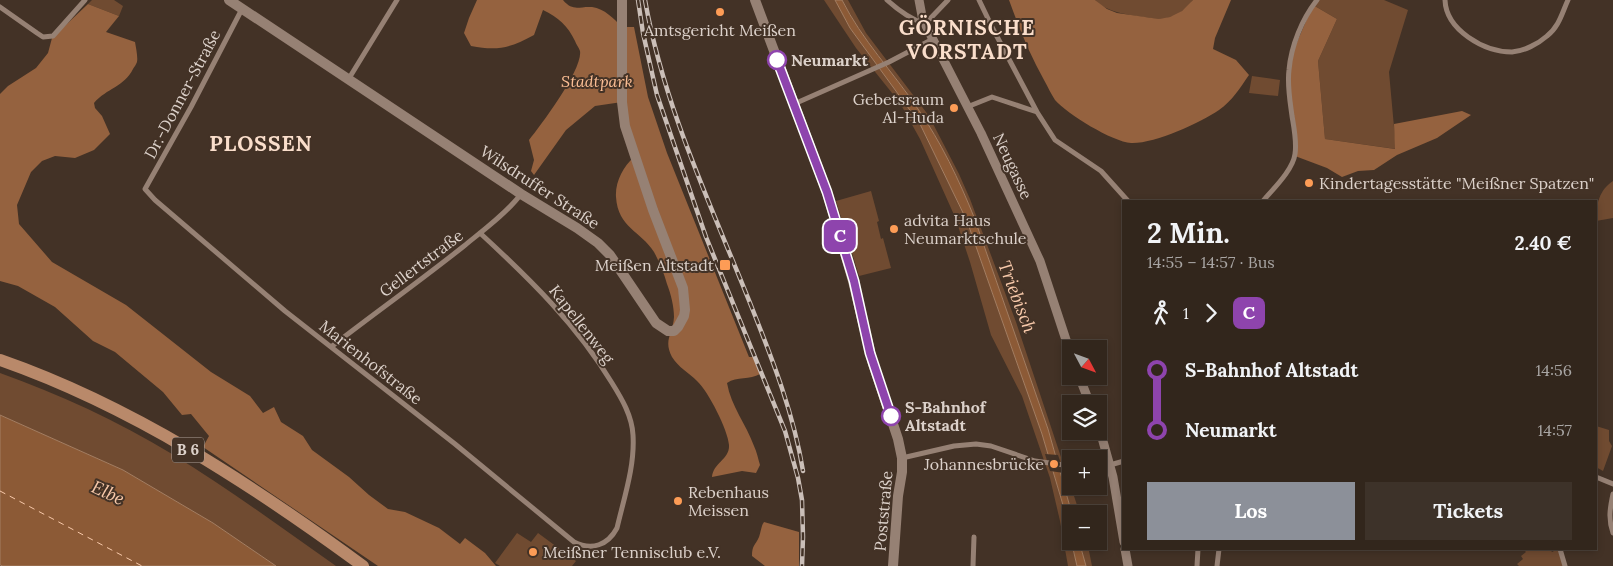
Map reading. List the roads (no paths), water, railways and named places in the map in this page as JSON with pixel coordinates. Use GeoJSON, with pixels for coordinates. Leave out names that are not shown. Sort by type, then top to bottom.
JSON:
{"type":"FeatureCollection","features":[{"type":"Feature","properties":{"kind":"main road","name":"Wilsdruffer Straße"},"geometry":{"type":"LineString","coordinates":[[229,0],[598,243],[610,255],[656,323],[668,331],[674,331],[682,320],[685,310],[682,288],[624,126],[622,102],[622,0]]}},
{"type":"Feature","properties":{"kind":"main road"},"geometry":{"type":"LineString","coordinates":[[755,0],[827,192],[854,281],[870,353],[898,439],[902,458]]}},
{"type":"Feature","properties":{"kind":"main road","name":"B 6"},"geometry":{"type":"LineString","coordinates":[[0,360],[69,386],[126,414],[234,478],[363,566]]}},
{"type":"Feature","properties":{"kind":"main road","name":"Poststraße"},"geometry":{"type":"LineString","coordinates":[[893,566],[902,458]]}},
{"type":"Feature","properties":{"kind":"street"},"geometry":{"type":"LineString","coordinates":[[0,7],[43,37],[53,36],[85,0]]}},
{"type":"Feature","properties":{"kind":"street"},"geometry":{"type":"LineString","coordinates":[[348,80],[397,0]]}},
{"type":"Feature","properties":{"kind":"street"},"geometry":{"type":"LineString","coordinates":[[887,0],[899,12],[925,24],[948,0]]}},
{"type":"Feature","properties":{"kind":"street","name":"Neugasse"},"geometry":{"type":"LineString","coordinates":[[920,0],[925,24],[984,140],[1040,261],[1066,340]]}},
{"type":"Feature","properties":{"kind":"street"},"geometry":{"type":"LineString","coordinates":[[979,0],[1037,112],[1055,140],[1101,171],[1127,200]]}},
{"type":"Feature","properties":{"kind":"street"},"geometry":{"type":"LineString","coordinates":[[1264,200],[1286,172],[1295,156],[1296,146],[1288,71],[1297,36],[1317,0]]}},
{"type":"Feature","properties":{"kind":"street"},"geometry":{"type":"LineString","coordinates":[[1445,0],[1446,10],[1451,22],[1459,30],[1487,47],[1513,52],[1524,49],[1548,36],[1558,25],[1568,0]]}},
{"type":"Feature","properties":{"kind":"street","name":"Dr.-Donner-Straße"},"geometry":{"type":"LineString","coordinates":[[145,190],[242,9]]}},
{"type":"Feature","properties":{"kind":"street"},"geometry":{"type":"LineString","coordinates":[[794,104],[888,62],[933,39]]}},
{"type":"Feature","properties":{"kind":"street"},"geometry":{"type":"LineString","coordinates":[[967,107],[992,97],[1037,112]]}},
{"type":"Feature","properties":{"kind":"street","name":"Marienhofstraße"},"geometry":{"type":"LineString","coordinates":[[145,190],[285,311],[455,444],[574,542],[586,547]]}},
{"type":"Feature","properties":{"kind":"street","name":"Gellertstraße"},"geometry":{"type":"LineString","coordinates":[[332,347],[480,233],[514,203],[521,194]]}},
{"type":"Feature","properties":{"kind":"street","name":"Kapellenweg"},"geometry":{"type":"LineString","coordinates":[[480,233],[539,289],[561,313],[595,356],[628,411],[633,434],[632,465],[616,528],[614,534],[603,544],[586,547]]}},
{"type":"Feature","properties":{"kind":"street"},"geometry":{"type":"LineString","coordinates":[[1103,440],[1121,504],[1120,518],[1122,530]]}},
{"type":"Feature","properties":{"kind":"street"},"geometry":{"type":"LineString","coordinates":[[902,458],[954,446],[976,444],[991,446],[1035,462],[1062,465]]}},
{"type":"Feature","properties":{"kind":"street"},"geometry":{"type":"LineString","coordinates":[[1110,465],[1122,462]]}},
{"type":"Feature","properties":{"kind":"street"},"geometry":{"type":"LineString","coordinates":[[1597,477],[1613,484]]}},
{"type":"Feature","properties":{"kind":"street"},"geometry":{"type":"LineString","coordinates":[[1613,494],[1610,508],[1610,523],[1613,533]]}},
{"type":"Feature","properties":{"kind":"street"},"geometry":{"type":"LineString","coordinates":[[973,566],[974,537]]}},
{"type":"Feature","properties":{"kind":"street"},"geometry":{"type":"LineString","coordinates":[[1125,550],[1128,566]]}},
{"type":"Feature","properties":{"kind":"street"},"geometry":{"type":"LineString","coordinates":[[1198,550],[1198,566]]}},
{"type":"Feature","properties":{"kind":"street"},"geometry":{"type":"LineString","coordinates":[[1217,566],[1219,550]]}},
{"type":"Feature","properties":{"kind":"street"},"geometry":{"type":"LineString","coordinates":[[1560,550],[1565,566]]}},
{"type":"Feature","properties":{"kind":"water"},"geometry":{"type":"Polygon","coordinates":[[[835,0],[842,0],[868,42],[918,109],[942,148],[962,189],[974,217],[1048,429],[1062,479],[1062,495],[1067,495],[1069,505],[1063,505],[1042,434],[967,221],[920,124],[850,28],[835,0]]]}},
{"type":"Feature","properties":{"kind":"water","name":"Elbe"},"geometry":{"type":"Polygon","coordinates":[[[0,415],[123,470],[213,523],[276,566],[0,565],[0,415]]]}},
{"type":"Feature","properties":{"kind":"water"},"geometry":{"type":"Polygon","coordinates":[[[1073,550],[1082,550],[1086,566],[1077,566],[1073,550]]]}},
{"type":"Feature","properties":{"kind":"railway"},"geometry":{"type":"LineString","coordinates":[[638,0],[643,33],[657,95],[706,237],[785,431],[802,500],[802,566]]}},
{"type":"Feature","properties":{"kind":"railway"},"geometry":{"type":"LineString","coordinates":[[645,0],[653,40],[677,118],[775,368],[794,429],[803,471]]}},
{"type":"Feature","properties":{"kind":"place","name":"Amtsgericht Meißen"},"geometry":{"type":"Point","coordinates":[720,12]}},
{"type":"Feature","properties":{"kind":"place","name":"Neumarkt"},"geometry":{"type":"Point","coordinates":[777,60]}},
{"type":"Feature","properties":{"kind":"place","name":"Gebetsraum Al-Huda"},"geometry":{"type":"Point","coordinates":[954,108]}},
{"type":"Feature","properties":{"kind":"place","name":"Kindertagesstätte \"Meißner Spatzen\""},"geometry":{"type":"Point","coordinates":[1309,183]}},
{"type":"Feature","properties":{"kind":"place","name":"advita Haus Neumarktschule"},"geometry":{"type":"Point","coordinates":[894,229]}},
{"type":"Feature","properties":{"kind":"place","name":"Meißen Altstadt"},"geometry":{"type":"Point","coordinates":[725,265]}},
{"type":"Feature","properties":{"kind":"place","name":"S-Bahnhof Altstadt"},"geometry":{"type":"Point","coordinates":[891,416]}},
{"type":"Feature","properties":{"kind":"place","name":"Johannesbrücke"},"geometry":{"type":"Point","coordinates":[1054,464]}},
{"type":"Feature","properties":{"kind":"place","name":"Rebenhaus Meissen"},"geometry":{"type":"Point","coordinates":[678,501]}},
{"type":"Feature","properties":{"kind":"place","name":"Meißner Tennisclub e.V."},"geometry":{"type":"Point","coordinates":[533,552]}},
{"type":"Feature","properties":{"kind":"district","name":"GÖRNISCHE VORSTADT"},"geometry":{"type":"Point","coordinates":[967,40]}},
{"type":"Feature","properties":{"kind":"district","name":"PLOSSEN"},"geometry":{"type":"Point","coordinates":[261,144]}},
{"type":"Feature","properties":{"kind":"park label","name":"Stadtpark"},"geometry":{"type":"Point","coordinates":[597,81]}},
{"type":"Feature","properties":{"kind":"water label","name":"Triebisch"},"geometry":{"type":"Point","coordinates":[1017,297]}}]}
